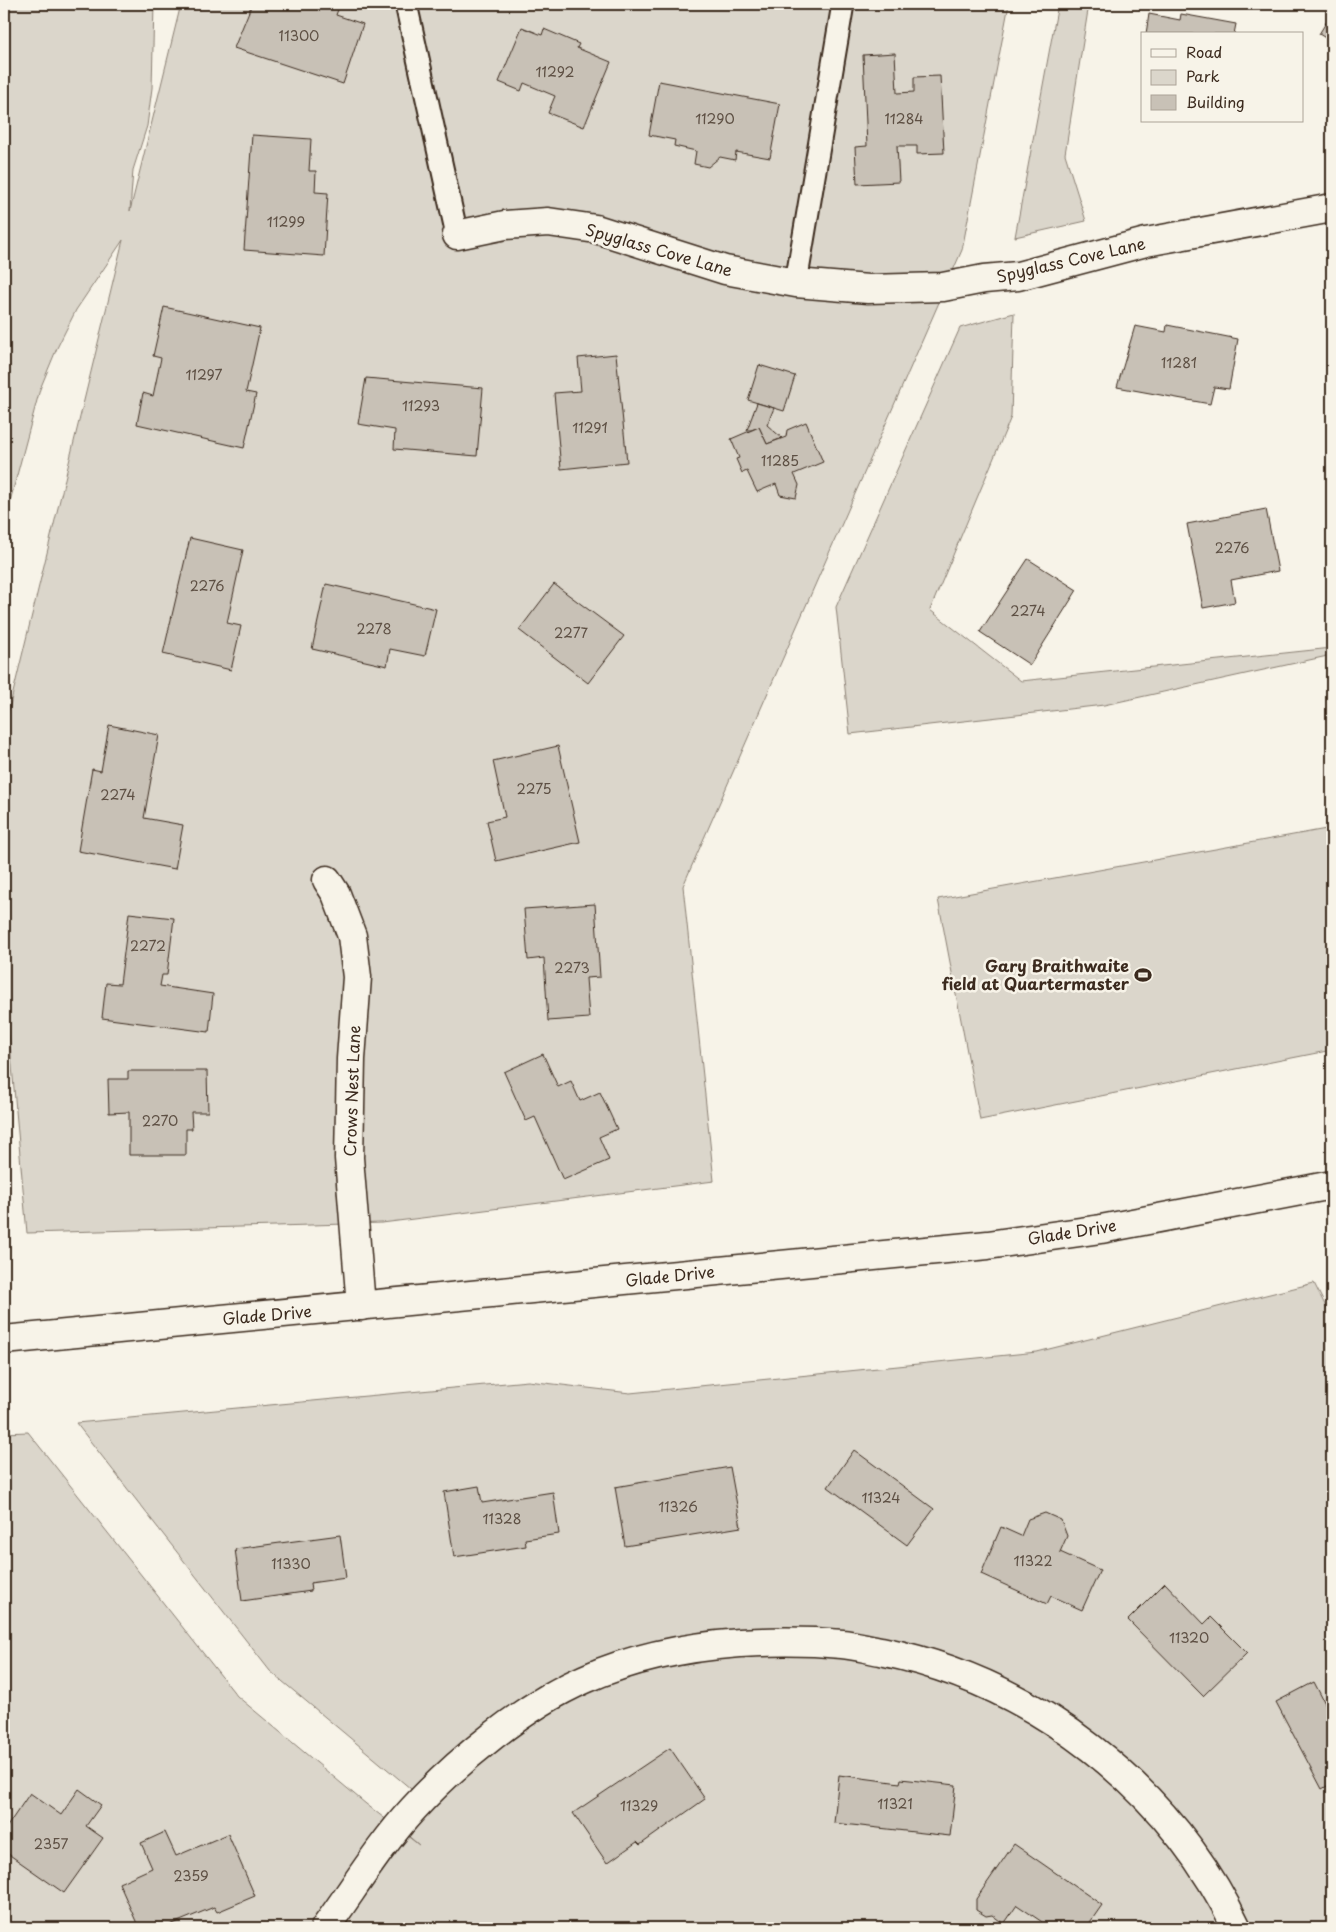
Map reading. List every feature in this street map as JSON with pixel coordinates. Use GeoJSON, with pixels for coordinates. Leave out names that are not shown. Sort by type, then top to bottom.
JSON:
{"type":"FeatureCollection","features":[{"type":"Feature","properties":{"kind":"street","name":"Spyglass Cove Lane"},"geometry":{"type":"LineString","coordinates":[[457,235],[505,225],[548,222],[596,229],[725,270],[796,283],[868,289],[943,287],[984,279],[1018,276],[1146,242],[1332,208]]}},
{"type":"Feature","properties":{"kind":"street","name":"Crows Nest Lane"},"geometry":{"type":"LineString","coordinates":[[327,880],[336,894],[352,936],[357,977],[351,1059],[349,1158],[361,1306]]}},
{"type":"Feature","properties":{"kind":"street","name":"Glade Drive"},"geometry":{"type":"LineString","coordinates":[[4,1340],[988,1245],[1101,1229],[1332,1185]]}},
{"type":"Feature","properties":{"kind":"street"},"geometry":{"type":"LineString","coordinates":[[325,1928],[385,1843],[413,1809],[467,1756],[532,1708],[584,1679],[644,1657],[704,1646],[778,1641],[844,1644],[912,1658],[974,1678],[1033,1707],[1089,1745],[1137,1788],[1182,1839],[1224,1901],[1237,1928]]}},
{"type":"Feature","properties":{"kind":"lane"},"geometry":{"type":"LineString","coordinates":[[406,4],[457,235]]}},
{"type":"Feature","properties":{"kind":"lane"},"geometry":{"type":"LineString","coordinates":[[796,283],[843,4]]}},
{"type":"Feature","properties":{"kind":"green space"},"geometry":{"type":"Polygon","coordinates":[[[4,4],[154,4],[152,88],[147,126],[133,170],[130,211],[181,4],[1009,4],[962,250],[683,886],[714,1181],[382,1223],[27,1233],[4,977],[4,730],[123,240],[76,310],[57,348],[40,389],[4,524],[4,4]]]}},
{"type":"Feature","properties":{"kind":"green space"},"geometry":{"type":"Polygon","coordinates":[[[1058,4],[1089,4],[1065,154],[1086,221],[1015,237],[1058,4]]]}},
{"type":"Feature","properties":{"kind":"green space"},"geometry":{"type":"Polygon","coordinates":[[[1014,313],[1011,417],[930,610],[1021,681],[1332,648],[1332,655],[1104,705],[850,734],[836,607],[960,328],[1014,313]]]}},
{"type":"Feature","properties":{"kind":"green space","name":"Gary Braithwaite field at Quartermaster"},"geometry":{"type":"Polygon","coordinates":[[[1332,828],[1332,1050],[980,1120],[938,899],[1332,828]]]}},
{"type":"Feature","properties":{"kind":"green space"},"geometry":{"type":"Polygon","coordinates":[[[1314,1283],[1332,1319],[1332,1928],[4,1928],[4,1433],[28,1432],[237,1696],[366,1804],[419,1845],[398,1827],[423,1799],[270,1671],[76,1423],[528,1381],[630,1393],[1037,1352],[1314,1283]]]}},
{"type":"Feature","properties":{"kind":"building"},"geometry":{"type":"Polygon","coordinates":[[[252,4],[340,4],[336,15],[363,24],[343,84],[234,48],[252,4]]]}},
{"type":"Feature","properties":{"kind":"building"},"geometry":{"type":"Polygon","coordinates":[[[1332,13],[1332,42],[1319,34],[1332,13]]]}},
{"type":"Feature","properties":{"kind":"building"},"geometry":{"type":"Polygon","coordinates":[[[1149,14],[1180,20],[1181,14],[1236,24],[1234,32],[1146,32],[1149,14]]]}},
{"type":"Feature","properties":{"kind":"building"},"geometry":{"type":"Polygon","coordinates":[[[522,27],[542,35],[544,29],[579,44],[577,48],[611,62],[584,127],[548,113],[555,96],[524,83],[521,91],[499,82],[522,27]]]}},
{"type":"Feature","properties":{"kind":"building"},"geometry":{"type":"Polygon","coordinates":[[[895,53],[897,93],[914,92],[914,77],[940,76],[944,153],[917,154],[917,146],[897,146],[899,182],[857,184],[855,147],[867,146],[863,55],[895,53]]]}},
{"type":"Feature","properties":{"kind":"building"},"geometry":{"type":"Polygon","coordinates":[[[659,81],[780,104],[770,158],[736,152],[735,160],[720,157],[708,167],[694,164],[696,151],[674,146],[675,140],[649,135],[659,81]]]}},
{"type":"Feature","properties":{"kind":"building"},"geometry":{"type":"Polygon","coordinates":[[[252,135],[311,139],[309,171],[316,171],[315,192],[328,193],[324,256],[244,250],[252,135]]]}},
{"type":"Feature","properties":{"kind":"building"},"geometry":{"type":"Polygon","coordinates":[[[164,307],[260,328],[246,392],[256,394],[244,448],[137,424],[143,393],[153,396],[161,358],[153,356],[164,307]]]}},
{"type":"Feature","properties":{"kind":"building"},"geometry":{"type":"Polygon","coordinates":[[[1167,325],[1238,339],[1229,389],[1214,387],[1210,404],[1117,387],[1135,326],[1166,332],[1167,325]]]}},
{"type":"Feature","properties":{"kind":"building"},"geometry":{"type":"Polygon","coordinates":[[[616,354],[627,462],[561,469],[554,393],[581,391],[578,358],[616,354]]]}},
{"type":"Feature","properties":{"kind":"building"},"geometry":{"type":"Polygon","coordinates":[[[759,365],[795,376],[784,411],[748,400],[759,365]]]}},
{"type":"Feature","properties":{"kind":"building"},"geometry":{"type":"Polygon","coordinates":[[[366,378],[483,388],[477,456],[394,449],[395,430],[358,424],[366,378]]]}},
{"type":"Feature","properties":{"kind":"building"},"geometry":{"type":"Polygon","coordinates":[[[757,403],[774,408],[767,425],[782,438],[767,444],[759,427],[747,430],[757,403]]]}},
{"type":"Feature","properties":{"kind":"building"},"geometry":{"type":"Polygon","coordinates":[[[806,422],[823,462],[794,474],[799,485],[796,498],[780,495],[776,484],[757,492],[747,471],[742,473],[736,459],[739,458],[731,439],[759,427],[767,444],[786,437],[787,430],[806,422]]]}},
{"type":"Feature","properties":{"kind":"building"},"geometry":{"type":"Polygon","coordinates":[[[1266,509],[1278,571],[1231,580],[1235,602],[1203,608],[1187,524],[1266,509]]]}},
{"type":"Feature","properties":{"kind":"building"},"geometry":{"type":"Polygon","coordinates":[[[190,538],[243,550],[227,623],[241,626],[231,670],[163,654],[190,538]]]}},
{"type":"Feature","properties":{"kind":"building"},"geometry":{"type":"Polygon","coordinates":[[[1028,559],[1077,590],[1030,665],[980,632],[1028,559]]]}},
{"type":"Feature","properties":{"kind":"building"},"geometry":{"type":"Polygon","coordinates":[[[326,584],[436,609],[425,656],[390,649],[387,666],[312,649],[326,584]]]}},
{"type":"Feature","properties":{"kind":"building"},"geometry":{"type":"Polygon","coordinates":[[[554,584],[624,636],[588,683],[519,630],[554,584]]]}},
{"type":"Feature","properties":{"kind":"building"},"geometry":{"type":"Polygon","coordinates":[[[109,725],[159,735],[144,818],[183,825],[175,869],[78,851],[92,769],[101,771],[109,725]]]}},
{"type":"Feature","properties":{"kind":"building"},"geometry":{"type":"Polygon","coordinates":[[[558,746],[580,842],[496,861],[487,821],[505,817],[493,761],[558,746]]]}},
{"type":"Feature","properties":{"kind":"building"},"geometry":{"type":"Polygon","coordinates":[[[595,904],[600,977],[586,978],[589,1018],[548,1021],[544,958],[528,960],[524,909],[595,904]]]}},
{"type":"Feature","properties":{"kind":"building"},"geometry":{"type":"Polygon","coordinates":[[[129,913],[174,918],[167,975],[162,975],[160,986],[213,994],[209,1032],[102,1018],[106,983],[120,984],[129,913]]]}},
{"type":"Feature","properties":{"kind":"building"},"geometry":{"type":"Polygon","coordinates":[[[543,1054],[558,1087],[571,1081],[580,1101],[600,1092],[617,1129],[599,1137],[609,1160],[563,1180],[535,1117],[526,1121],[504,1072],[543,1054]]]}},
{"type":"Feature","properties":{"kind":"building"},"geometry":{"type":"Polygon","coordinates":[[[128,1071],[207,1071],[208,1112],[191,1112],[192,1129],[186,1129],[186,1155],[129,1155],[129,1112],[109,1113],[108,1079],[128,1079],[128,1071]]]}},
{"type":"Feature","properties":{"kind":"building"},"geometry":{"type":"Polygon","coordinates":[[[854,1450],[934,1509],[907,1545],[828,1487],[854,1450]]]}},
{"type":"Feature","properties":{"kind":"building"},"geometry":{"type":"Polygon","coordinates":[[[730,1467],[741,1527],[625,1546],[615,1487],[730,1467]]]}},
{"type":"Feature","properties":{"kind":"building"},"geometry":{"type":"Polygon","coordinates":[[[479,1486],[482,1503],[553,1492],[559,1534],[525,1539],[526,1546],[454,1557],[444,1492],[479,1486]]]}},
{"type":"Feature","properties":{"kind":"building"},"geometry":{"type":"Polygon","coordinates":[[[1045,1513],[1061,1520],[1067,1536],[1060,1552],[1100,1570],[1082,1610],[1051,1596],[1047,1604],[981,1574],[1001,1527],[1021,1536],[1028,1519],[1045,1513]]]}},
{"type":"Feature","properties":{"kind":"building"},"geometry":{"type":"Polygon","coordinates":[[[340,1535],[346,1578],[310,1583],[311,1591],[242,1601],[235,1549],[340,1535]]]}},
{"type":"Feature","properties":{"kind":"building"},"geometry":{"type":"Polygon","coordinates":[[[1165,1583],[1204,1624],[1211,1617],[1247,1653],[1203,1696],[1128,1620],[1165,1583]]]}},
{"type":"Feature","properties":{"kind":"building"},"geometry":{"type":"Polygon","coordinates":[[[1314,1682],[1332,1717],[1332,1783],[1322,1789],[1276,1702],[1314,1682]]]}},
{"type":"Feature","properties":{"kind":"building"},"geometry":{"type":"Polygon","coordinates":[[[670,1748],[705,1799],[640,1845],[637,1842],[607,1863],[573,1813],[670,1748]]]}},
{"type":"Feature","properties":{"kind":"building"},"geometry":{"type":"Polygon","coordinates":[[[839,1775],[900,1783],[901,1779],[956,1785],[950,1836],[834,1823],[839,1775]]]}},
{"type":"Feature","properties":{"kind":"building"},"geometry":{"type":"Polygon","coordinates":[[[79,1789],[101,1805],[86,1826],[103,1838],[64,1893],[4,1851],[4,1831],[30,1793],[61,1815],[79,1789]]]}},
{"type":"Feature","properties":{"kind":"building"},"geometry":{"type":"Polygon","coordinates":[[[165,1832],[176,1856],[228,1834],[255,1896],[217,1912],[214,1907],[163,1928],[139,1928],[119,1883],[152,1868],[141,1843],[165,1832]]]}},
{"type":"Feature","properties":{"kind":"building"},"geometry":{"type":"Polygon","coordinates":[[[1014,1844],[1102,1905],[1086,1928],[1051,1928],[1017,1905],[1004,1924],[992,1915],[986,1916],[976,1910],[976,1899],[1014,1844]]]}},
{"type":"Feature","properties":{"kind":"place","name":"Gary Braithwaite field at Quartermaster"},"geometry":{"type":"Point","coordinates":[1143,975]}}]}
